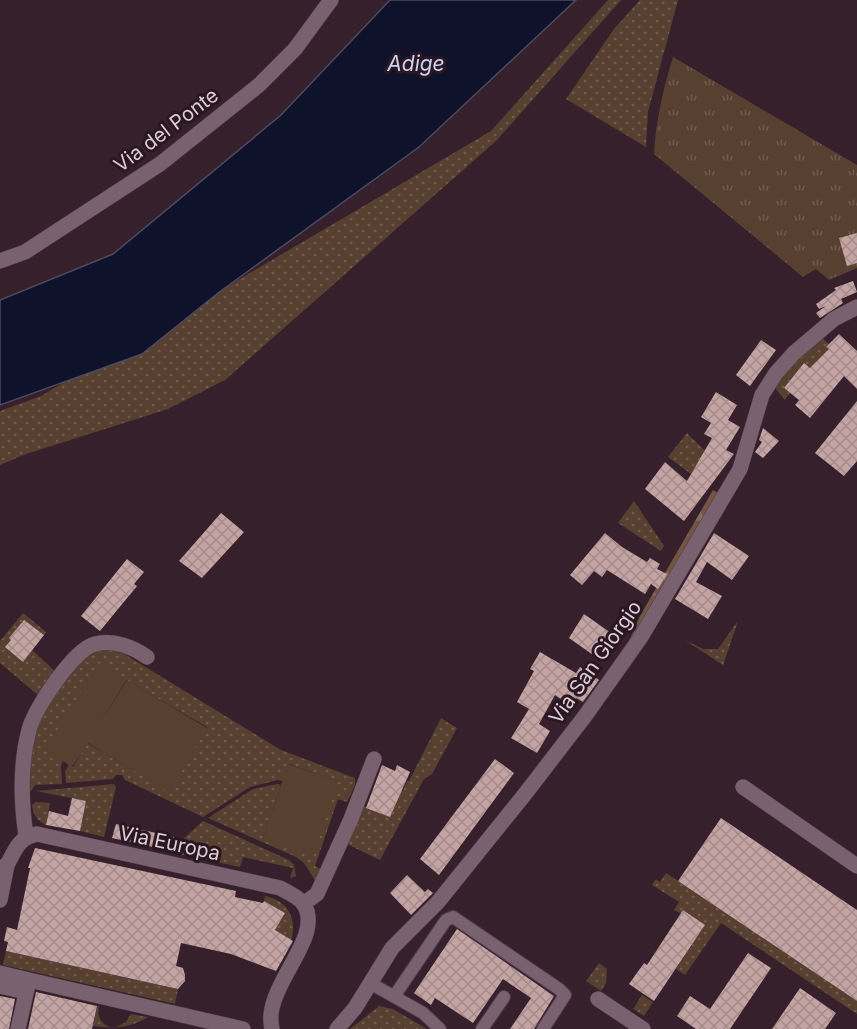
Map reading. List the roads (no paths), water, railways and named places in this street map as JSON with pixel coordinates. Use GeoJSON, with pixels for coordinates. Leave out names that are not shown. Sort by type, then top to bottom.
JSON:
{"type":"FeatureCollection","features":[{"type":"Feature","properties":{"kind":"street","name":"Via del Ponte"},"geometry":{"type":"LineString","coordinates":[[0,261],[25,252],[160,164],[259,85],[295,49],[331,0]]}},
{"type":"Feature","properties":{"kind":"street","name":"Via San Giorgio"},"geometry":{"type":"LineString","coordinates":[[337,1029],[355,1008],[393,948],[438,902],[525,794],[585,716],[641,637],[740,469],[762,395],[776,373],[794,353],[834,319],[857,307]]}},
{"type":"Feature","properties":{"kind":"street"},"geometry":{"type":"LineString","coordinates":[[0,900],[4,867],[26,836],[22,810],[25,751],[29,728],[47,692],[86,647],[97,643],[121,644],[147,657]]}},
{"type":"Feature","properties":{"kind":"street"},"geometry":{"type":"LineString","coordinates":[[272,1029],[274,999],[307,933],[308,921],[302,902],[318,894],[374,759]]}},
{"type":"Feature","properties":{"kind":"street"},"geometry":{"type":"LineString","coordinates":[[743,787],[857,866]]}},
{"type":"Feature","properties":{"kind":"street","name":"Via Europa"},"geometry":{"type":"LineString","coordinates":[[26,836],[37,834],[280,888],[302,902]]}},
{"type":"Feature","properties":{"kind":"street"},"geometry":{"type":"LineString","coordinates":[[394,995],[446,920],[453,917],[565,995],[543,1029]]}},
{"type":"Feature","properties":{"kind":"street"},"geometry":{"type":"LineString","coordinates":[[0,973],[31,985],[243,1029]]}},
{"type":"Feature","properties":{"kind":"street"},"geometry":{"type":"LineString","coordinates":[[370,982],[426,1012],[440,1029]]}},
{"type":"Feature","properties":{"kind":"street"},"geometry":{"type":"LineString","coordinates":[[0,986],[31,985]]}},
{"type":"Feature","properties":{"kind":"street"},"geometry":{"type":"LineString","coordinates":[[18,1029],[31,985]]}},
{"type":"Feature","properties":{"kind":"street"},"geometry":{"type":"LineString","coordinates":[[482,1029],[504,997]]}},
{"type":"Feature","properties":{"kind":"street"},"geometry":{"type":"LineString","coordinates":[[598,999],[643,1029]]}},
{"type":"Feature","properties":{"kind":"water","name":"Adige"},"geometry":{"type":"Polygon","coordinates":[[[390,0],[576,0],[419,147],[218,293],[142,354],[0,405],[0,300],[113,254],[281,115],[390,0]]]}}]}
